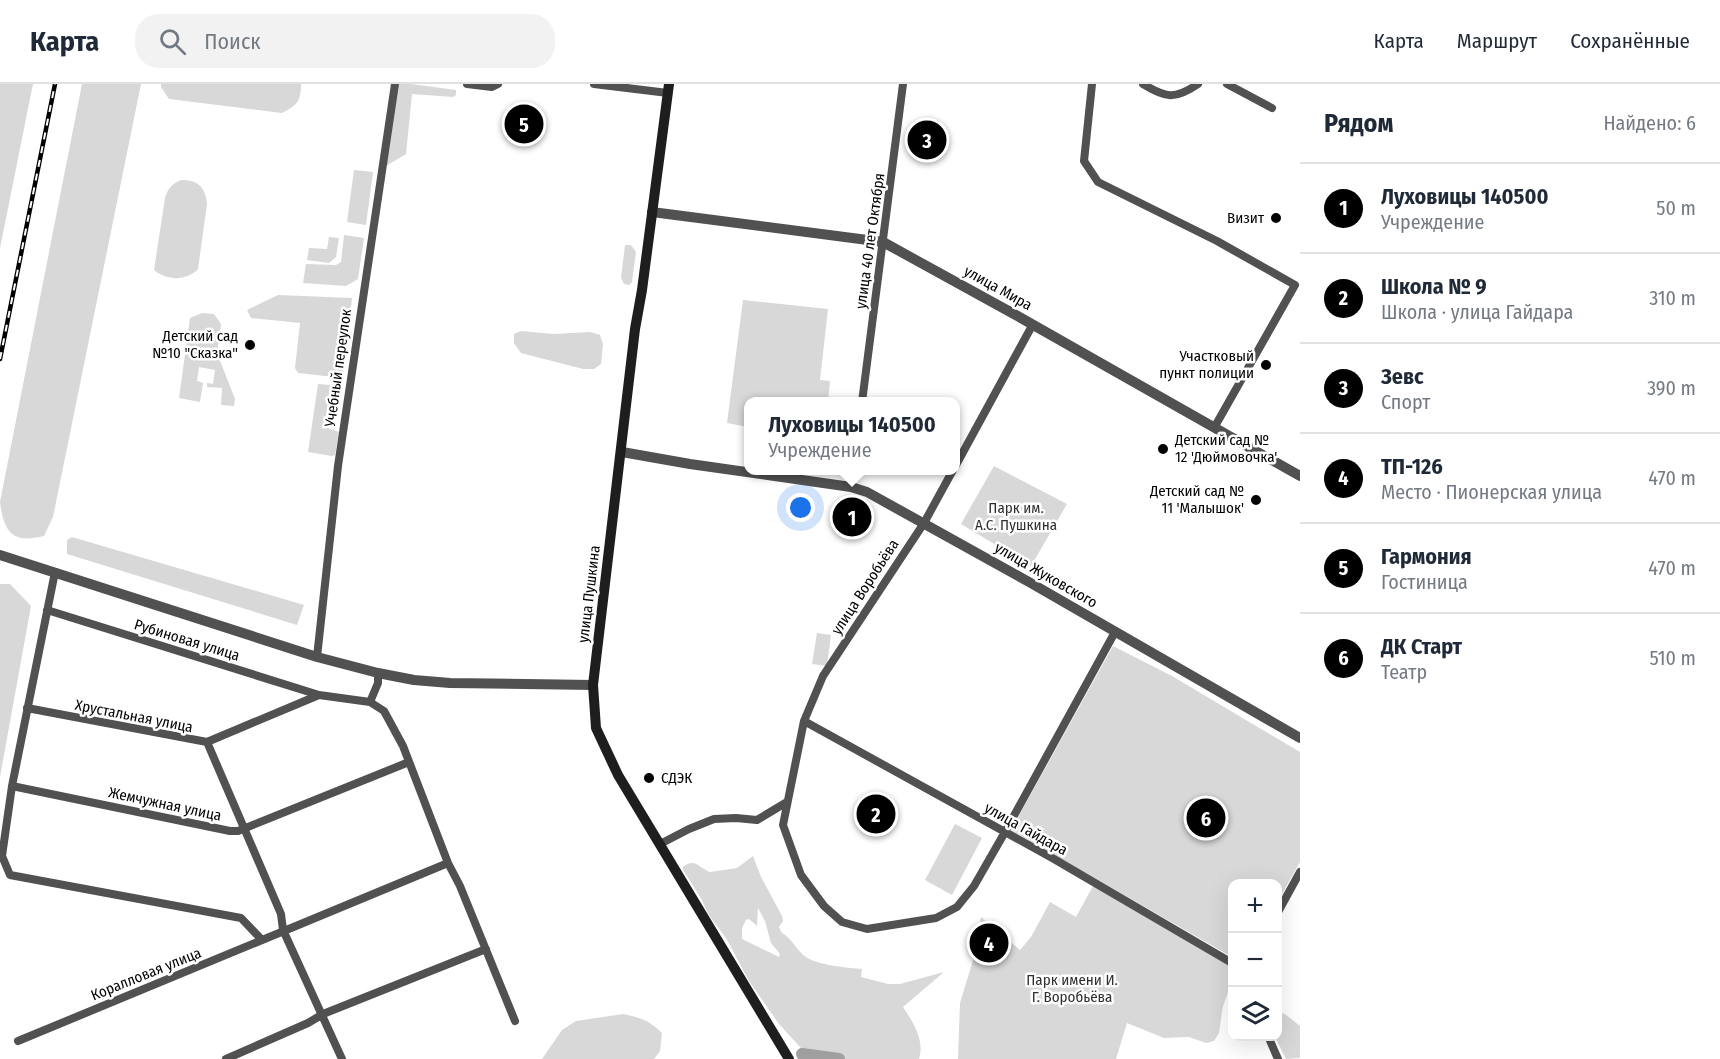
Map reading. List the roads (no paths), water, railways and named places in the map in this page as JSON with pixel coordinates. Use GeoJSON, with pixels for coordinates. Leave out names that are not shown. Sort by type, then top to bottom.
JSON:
{"type":"FeatureCollection","features":[{"type":"Feature","properties":{"kind":"main road","name":"улица Пушкина"},"geometry":{"type":"LineString","coordinates":[[668,89],[635,328],[593,685],[595,718],[600,741],[618,775],[789,1059]]}},
{"type":"Feature","properties":{"kind":"street","name":"Учебный переулок"},"geometry":{"type":"LineString","coordinates":[[317,657],[338,466],[395,84]]}},
{"type":"Feature","properties":{"kind":"street"},"geometry":{"type":"LineString","coordinates":[[467,84],[492,87],[498,84]]}},
{"type":"Feature","properties":{"kind":"street"},"geometry":{"type":"LineString","coordinates":[[594,84],[668,89]]}},
{"type":"Feature","properties":{"kind":"street","name":"улица 40 лет Октября"},"geometry":{"type":"LineString","coordinates":[[863,397],[903,84]]}},
{"type":"Feature","properties":{"kind":"street"},"geometry":{"type":"LineString","coordinates":[[1092,84],[1084,161],[1098,182],[1217,241],[1295,285],[1214,428]]}},
{"type":"Feature","properties":{"kind":"street"},"geometry":{"type":"LineString","coordinates":[[1143,84],[1156,92],[1170,96],[1183,94],[1198,84]]}},
{"type":"Feature","properties":{"kind":"street"},"geometry":{"type":"LineString","coordinates":[[1227,84],[1272,108]]}},
{"type":"Feature","properties":{"kind":"street","name":"улица Мира"},"geometry":{"type":"LineString","coordinates":[[652,212],[883,242],[1033,324],[1300,476]]}},
{"type":"Feature","properties":{"kind":"street"},"geometry":{"type":"LineString","coordinates":[[960,458],[1033,324]]}},
{"type":"Feature","properties":{"kind":"street","name":"улица Жуковского"},"geometry":{"type":"LineString","coordinates":[[622,452],[744,472]]}},
{"type":"Feature","properties":{"kind":"street","name":"улица Жуковского"},"geometry":{"type":"LineString","coordinates":[[767,475],[851,487],[867,492],[1300,738]]}},
{"type":"Feature","properties":{"kind":"street"},"geometry":{"type":"LineString","coordinates":[[851,487],[853,475]]}},
{"type":"Feature","properties":{"kind":"street","name":"улица Воробьёва"},"geometry":{"type":"LineString","coordinates":[[951,475],[924,524],[823,676],[804,721],[783,825],[801,875],[824,906],[842,922],[867,929],[898,926],[936,918],[957,907],[974,886],[1115,632]]}},
{"type":"Feature","properties":{"kind":"street"},"geometry":{"type":"LineString","coordinates":[[0,555],[165,610],[317,657],[378,673],[414,680],[450,683],[593,685]]}},
{"type":"Feature","properties":{"kind":"street"},"geometry":{"type":"LineString","coordinates":[[55,572],[12,786],[2,856],[10,874],[241,918],[262,940]]}},
{"type":"Feature","properties":{"kind":"street","name":"Рубиновая улица"},"geometry":{"type":"LineString","coordinates":[[47,610],[319,695]]}},
{"type":"Feature","properties":{"kind":"street"},"geometry":{"type":"LineString","coordinates":[[370,702],[378,683],[378,673]]}},
{"type":"Feature","properties":{"kind":"street"},"geometry":{"type":"LineString","coordinates":[[319,695],[370,702],[384,711],[409,762],[448,863],[460,886],[515,1021]]}},
{"type":"Feature","properties":{"kind":"street","name":"Хрустальная улица"},"geometry":{"type":"LineString","coordinates":[[27,708],[207,742],[319,695]]}},
{"type":"Feature","properties":{"kind":"street","name":"улица Гайдара"},"geometry":{"type":"LineString","coordinates":[[804,721],[1005,832],[1228,960]]}},
{"type":"Feature","properties":{"kind":"street"},"geometry":{"type":"LineString","coordinates":[[207,742],[281,914],[283,930],[342,1059]]}},
{"type":"Feature","properties":{"kind":"street","name":"Жемчужная улица"},"geometry":{"type":"LineString","coordinates":[[12,786],[230,831],[244,829],[409,762]]}},
{"type":"Feature","properties":{"kind":"street"},"geometry":{"type":"LineString","coordinates":[[660,844],[714,819],[757,820],[786,802]]}},
{"type":"Feature","properties":{"kind":"street","name":"Коралловая улица"},"geometry":{"type":"LineString","coordinates":[[18,1041],[448,863]]}},
{"type":"Feature","properties":{"kind":"street"},"geometry":{"type":"LineString","coordinates":[[1282,905],[1300,872]]}},
{"type":"Feature","properties":{"kind":"street"},"geometry":{"type":"LineString","coordinates":[[226,1059],[308,1023],[323,1014],[486,949]]}},
{"type":"Feature","properties":{"kind":"street"},"geometry":{"type":"LineString","coordinates":[[1270,1041],[1278,1059]]}},
{"type":"Feature","properties":{"kind":"waterway"},"geometry":{"type":"LineString","coordinates":[[802,1054],[839,1059]]}},
{"type":"Feature","properties":{"kind":"railway"},"geometry":{"type":"LineString","coordinates":[[0,359],[55,84]]}},
{"type":"Feature","properties":{"kind":"place","name":"Гармония"},"geometry":{"type":"Point","coordinates":[524,124]}},
{"type":"Feature","properties":{"kind":"place","name":"Зевс"},"geometry":{"type":"Point","coordinates":[927,140]}},
{"type":"Feature","properties":{"kind":"place","name":"Визит"},"geometry":{"type":"Point","coordinates":[1276,218]}},
{"type":"Feature","properties":{"kind":"place","name":"Детский сад №10 \"Сказка\""},"geometry":{"type":"Point","coordinates":[250,345]}},
{"type":"Feature","properties":{"kind":"place","name":"Участковый пункт полиции"},"geometry":{"type":"Point","coordinates":[1266,365]}},
{"type":"Feature","properties":{"kind":"place","name":"Детский сад № 12 'Дюймовочка'"},"geometry":{"type":"Point","coordinates":[1163,449]}},
{"type":"Feature","properties":{"kind":"place","name":"Детский сад № 11 'Малышок'"},"geometry":{"type":"Point","coordinates":[1256,500]}},
{"type":"Feature","properties":{"kind":"place","name":"Луховицы 140500"},"geometry":{"type":"Point","coordinates":[852,517]}},
{"type":"Feature","properties":{"kind":"place","name":"СДЭК"},"geometry":{"type":"Point","coordinates":[649,778]}},
{"type":"Feature","properties":{"kind":"place","name":"Школа № 9"},"geometry":{"type":"Point","coordinates":[876,814]}},
{"type":"Feature","properties":{"kind":"place","name":"ДК Старт"},"geometry":{"type":"Point","coordinates":[1206,818]}},
{"type":"Feature","properties":{"kind":"place","name":"ТП-126"},"geometry":{"type":"Point","coordinates":[989,943]}},
{"type":"Feature","properties":{"kind":"park label","name":"Парк им. А.С. Пушкина"},"geometry":{"type":"Point","coordinates":[1016,516]}},
{"type":"Feature","properties":{"kind":"park label","name":"Парк имени И. Г. Воробьёва"},"geometry":{"type":"Point","coordinates":[1072,988]}}]}
